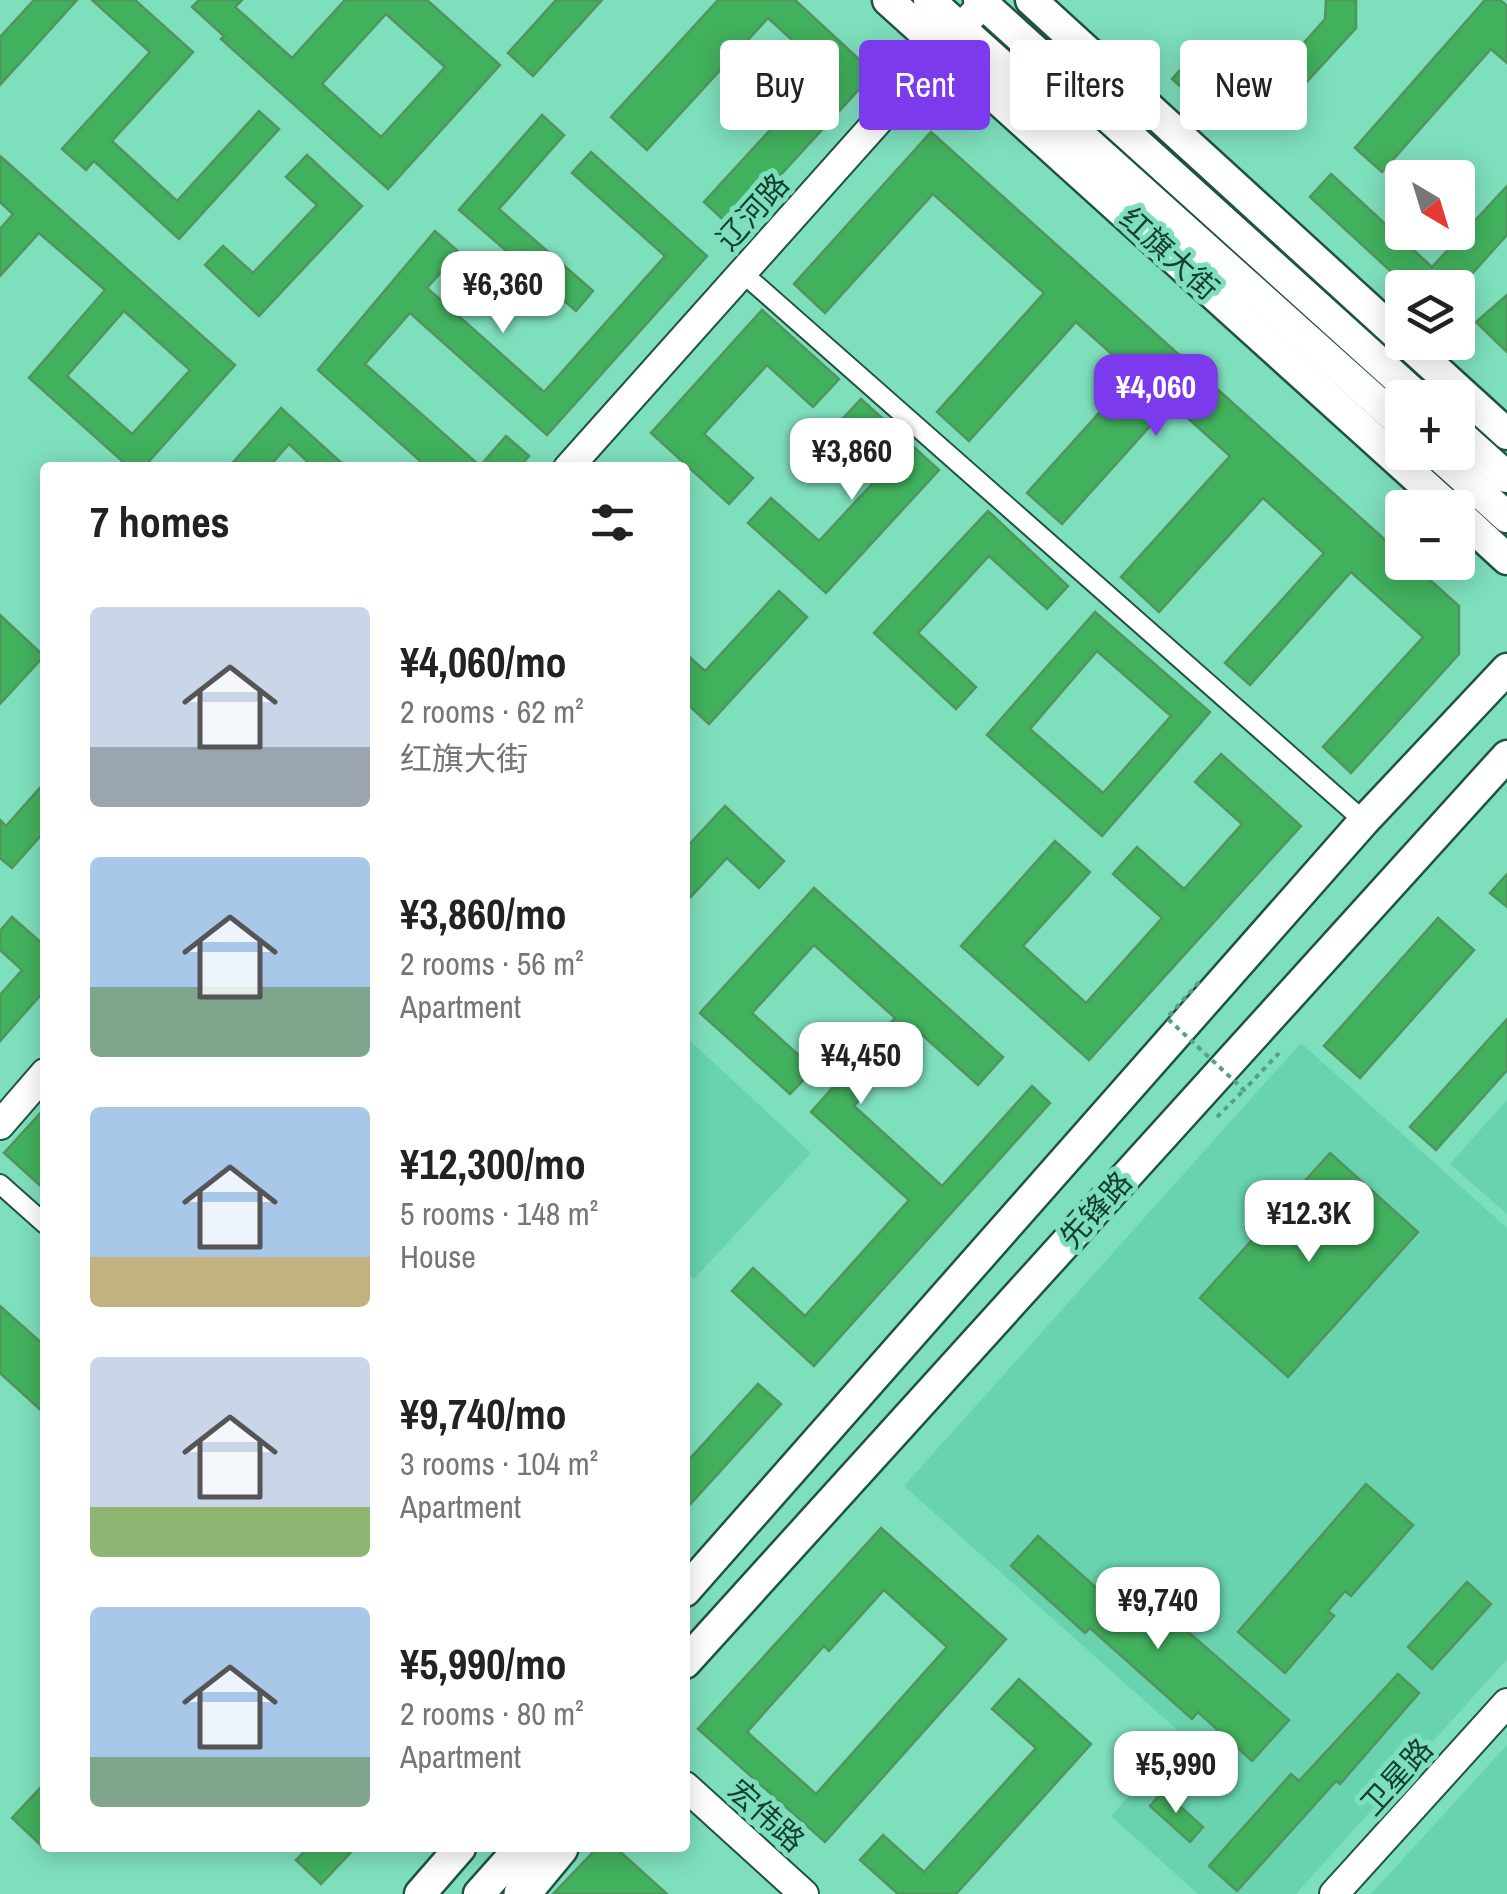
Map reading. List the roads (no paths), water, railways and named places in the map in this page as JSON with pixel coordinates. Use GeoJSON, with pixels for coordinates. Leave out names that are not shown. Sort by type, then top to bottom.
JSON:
{"type":"FeatureCollection","features":[{"type":"Feature","properties":{"kind":"highway"},"geometry":{"type":"LineString","coordinates":[[522,1894],[557,1852]]}},
{"type":"Feature","properties":{"kind":"main road","name":"红旗大街"},"geometry":{"type":"LineString","coordinates":[[888,0],[952,40]]}},
{"type":"Feature","properties":{"kind":"main road","name":"红旗大街"},"geometry":{"type":"LineString","coordinates":[[929,0],[955,40]]}},
{"type":"Feature","properties":{"kind":"main road"},"geometry":{"type":"LineString","coordinates":[[1031,0],[1385,324]]}},
{"type":"Feature","properties":{"kind":"main road","name":"红旗大街"},"geometry":{"type":"LineString","coordinates":[[989,3],[1399,380]]}},
{"type":"Feature","properties":{"kind":"main road","name":"辽河路"},"geometry":{"type":"LineString","coordinates":[[959,40],[989,3]]}},
{"type":"Feature","properties":{"kind":"main road","name":"红旗大街"},"geometry":{"type":"LineString","coordinates":[[990,71],[1385,409]]}},
{"type":"Feature","properties":{"kind":"main road","name":"红旗大街"},"geometry":{"type":"LineString","coordinates":[[990,74],[1431,490]]}},
{"type":"Feature","properties":{"kind":"main road","name":"辽河路"},"geometry":{"type":"LineString","coordinates":[[573,462],[877,130]]}},
{"type":"Feature","properties":{"kind":"main road","name":"辽河路"},"geometry":{"type":"LineString","coordinates":[[592,462],[754,283],[883,130]]}},
{"type":"Feature","properties":{"kind":"main road"},"geometry":{"type":"LineString","coordinates":[[1425,360],[1507,434]]}},
{"type":"Feature","properties":{"kind":"main road"},"geometry":{"type":"LineString","coordinates":[[1475,448],[1507,477]]}},
{"type":"Feature","properties":{"kind":"main road"},"geometry":{"type":"LineString","coordinates":[[1455,470],[1507,517]]}},
{"type":"Feature","properties":{"kind":"main road"},"geometry":{"type":"LineString","coordinates":[[1475,530],[1507,559]]}},
{"type":"Feature","properties":{"kind":"main road"},"geometry":{"type":"LineString","coordinates":[[690,1585],[1364,821],[1507,669]]}},
{"type":"Feature","properties":{"kind":"main road","name":"先锋路"},"geometry":{"type":"LineString","coordinates":[[690,1657],[1507,756]]}},
{"type":"Feature","properties":{"kind":"main road"},"geometry":{"type":"LineString","coordinates":[[0,1103],[40,1059]]}},
{"type":"Feature","properties":{"kind":"main road"},"geometry":{"type":"LineString","coordinates":[[0,1125],[40,1079]]}},
{"type":"Feature","properties":{"kind":"main road","name":"卫星路"},"geometry":{"type":"LineString","coordinates":[[1334,1894],[1507,1703]]}},
{"type":"Feature","properties":{"kind":"main road","name":"宏伟路"},"geometry":{"type":"LineString","coordinates":[[690,1791],[804,1894]]}},
{"type":"Feature","properties":{"kind":"main road"},"geometry":{"type":"LineString","coordinates":[[420,1894],[457,1852]]}},
{"type":"Feature","properties":{"kind":"main road"},"geometry":{"type":"LineString","coordinates":[[480,1894],[517,1852]]}},
{"type":"Feature","properties":{"kind":"street"},"geometry":{"type":"LineString","coordinates":[[754,283],[1364,821]]}},
{"type":"Feature","properties":{"kind":"street"},"geometry":{"type":"LineString","coordinates":[[0,1184],[40,1220]]}}]}
